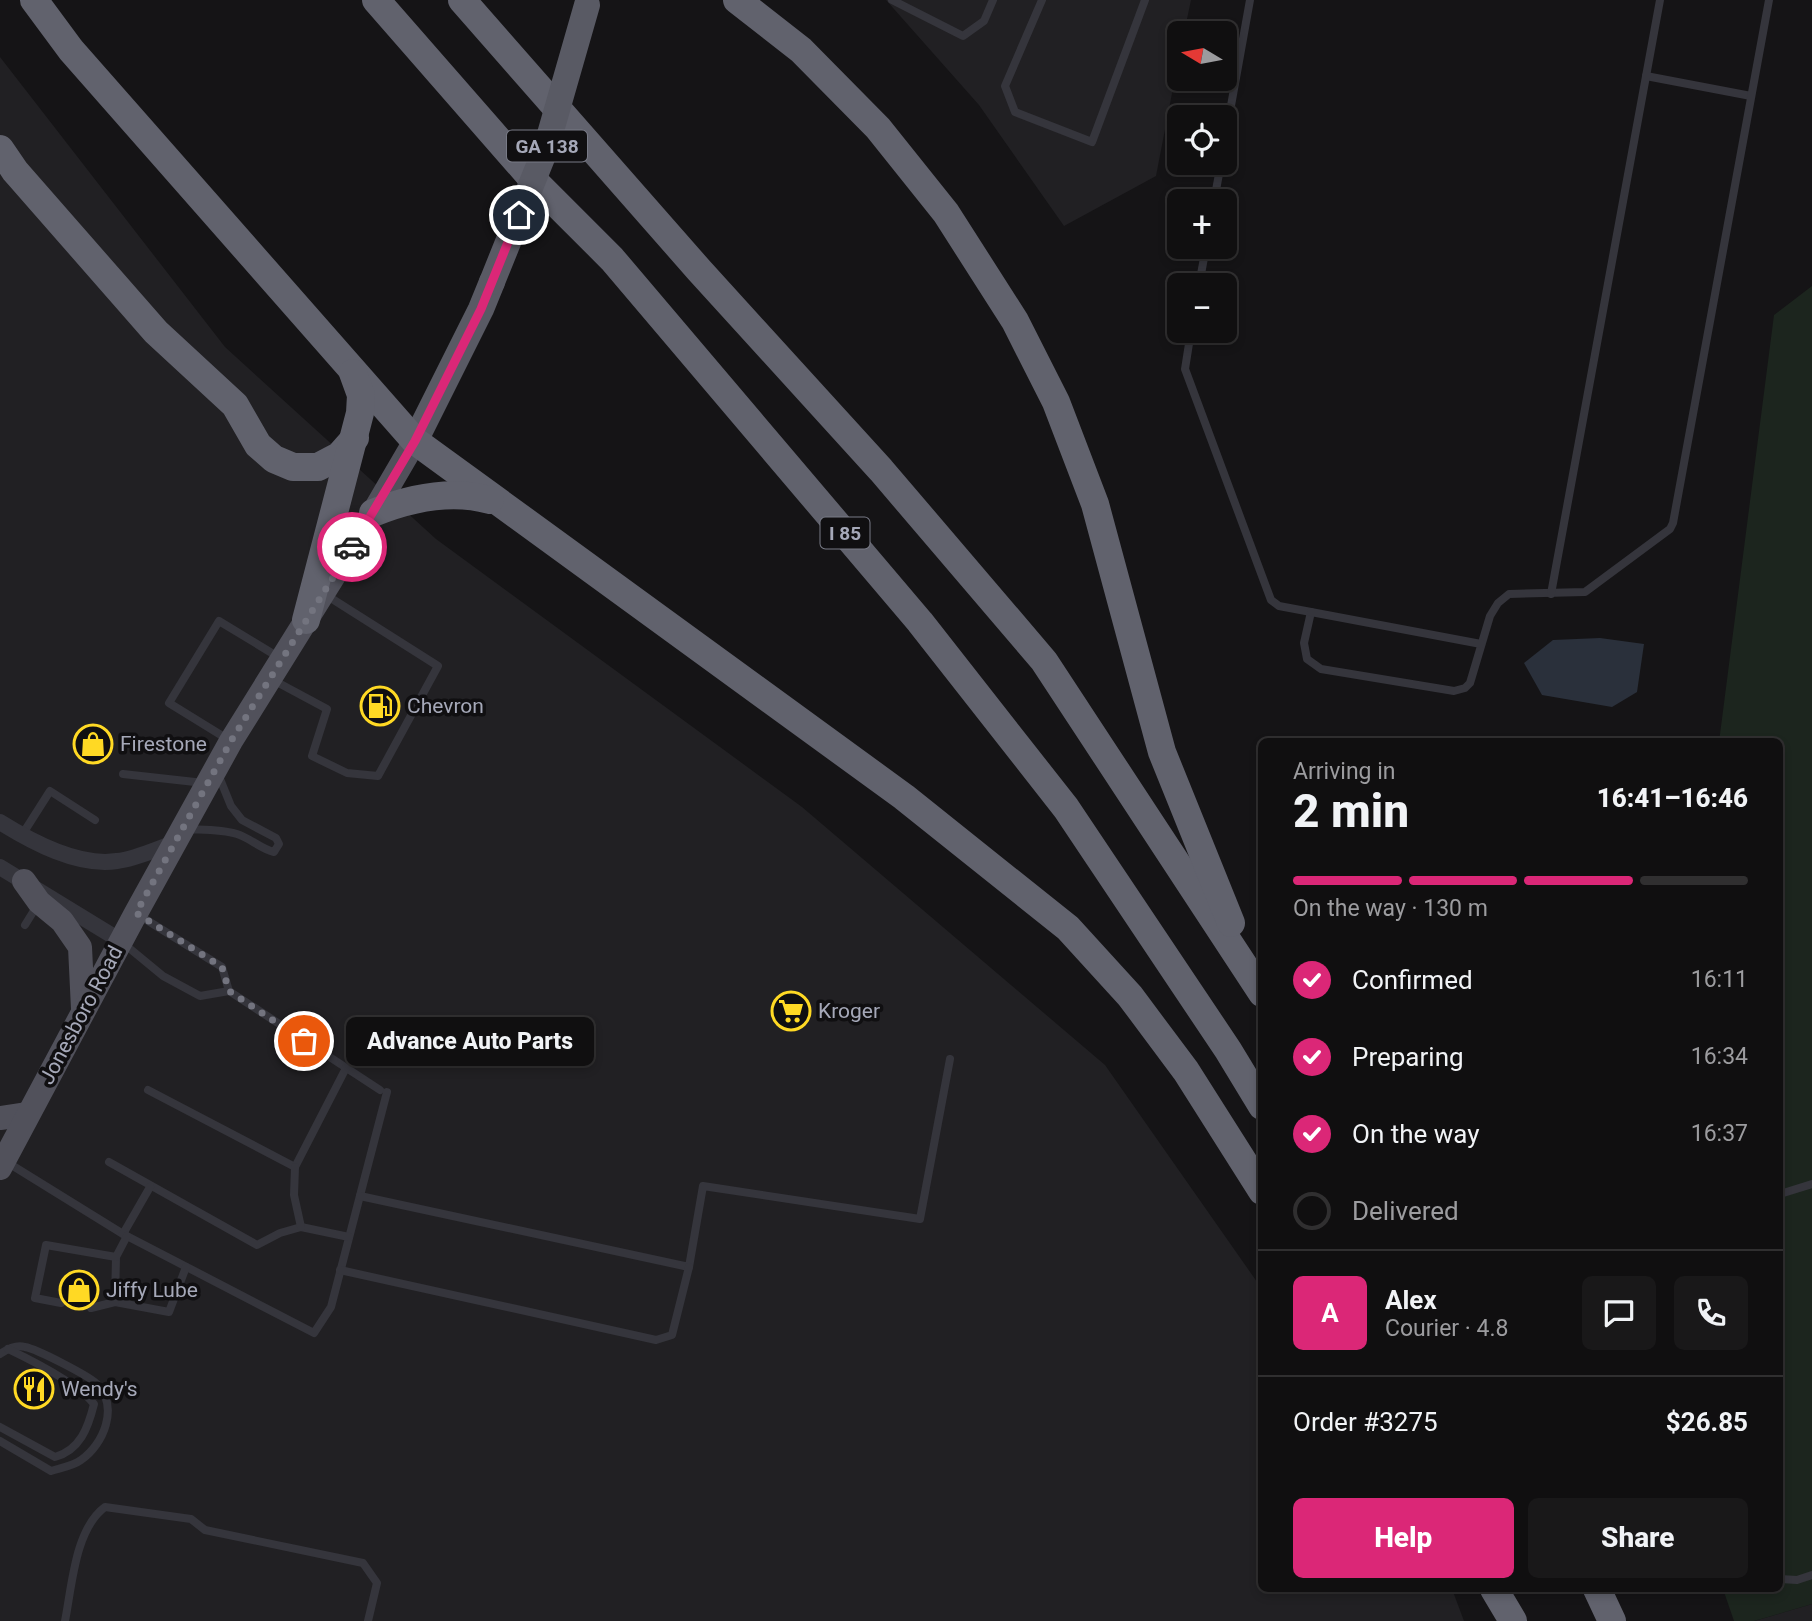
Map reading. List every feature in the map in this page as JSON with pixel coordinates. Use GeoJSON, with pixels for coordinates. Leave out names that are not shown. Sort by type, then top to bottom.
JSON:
{"type":"FeatureCollection","features":[{"type":"Feature","properties":{"kind":"highway"},"geometry":{"type":"LineString","coordinates":[[34,0],[71,50],[415,441],[904,797],[1068,928],[1130,996],[1186,1071],[1258,1185]]}},
{"type":"Feature","properties":{"kind":"highway","name":"I 85"},"geometry":{"type":"LineString","coordinates":[[376,0],[535,182],[612,259],[920,622],[1066,808],[1228,1050],[1258,1099]]}},
{"type":"Feature","properties":{"kind":"highway"},"geometry":{"type":"LineString","coordinates":[[462,0],[699,270],[881,470],[1044,661],[1258,987]]}},
{"type":"Feature","properties":{"kind":"highway"},"geometry":{"type":"LineString","coordinates":[[737,0],[801,50],[878,128],[946,213],[1015,321],[1056,402],[1095,504],[1162,752],[1258,987]]}},
{"type":"Feature","properties":{"kind":"highway","name":"Jonesboro Road"},"geometry":{"type":"LineString","coordinates":[[415,441],[481,309],[546,148],[587,3]]}},
{"type":"Feature","properties":{"kind":"highway"},"geometry":{"type":"LineString","coordinates":[[0,149],[15,171],[156,332],[234,405],[265,453],[293,467],[318,467],[339,456],[355,438]]}},
{"type":"Feature","properties":{"kind":"highway"},"geometry":{"type":"LineString","coordinates":[[306,620],[360,413],[360,395],[352,371]]}},
{"type":"Feature","properties":{"kind":"highway"},"geometry":{"type":"LineString","coordinates":[[373,513],[422,499],[457,494],[500,503]]}},
{"type":"Feature","properties":{"kind":"highway"},"geometry":{"type":"LineString","coordinates":[[1496,1592],[1513,1621]]}},
{"type":"Feature","properties":{"kind":"highway"},"geometry":{"type":"LineString","coordinates":[[1514,1592],[1528,1621]]}},
{"type":"Feature","properties":{"kind":"highway"},"geometry":{"type":"LineString","coordinates":[[1598,1592],[1612,1621]]}},
{"type":"Feature","properties":{"kind":"main road","name":"Jonesboro Road"},"geometry":{"type":"LineString","coordinates":[[1,1162],[231,741],[415,441]]}},
{"type":"Feature","properties":{"kind":"main road"},"geometry":{"type":"LineString","coordinates":[[36,892],[62,921],[80,947],[83,1011]]}},
{"type":"Feature","properties":{"kind":"main road"},"geometry":{"type":"LineString","coordinates":[[0,1118],[28,1114]]}},
{"type":"Feature","properties":{"kind":"street"},"geometry":{"type":"LineString","coordinates":[[0,822],[73,858],[117,861],[178,836]]}},
{"type":"Feature","properties":{"kind":"street"},"geometry":{"type":"LineString","coordinates":[[0,867],[36,892],[121,941]]}},
{"type":"Feature","properties":{"kind":"lane"},"geometry":{"type":"LineString","coordinates":[[892,0],[963,36],[984,21],[993,0]]}},
{"type":"Feature","properties":{"kind":"lane"},"geometry":{"type":"LineString","coordinates":[[1042,0],[1005,86],[1015,112],[1092,142],[1144,0]]}},
{"type":"Feature","properties":{"kind":"lane"},"geometry":{"type":"LineString","coordinates":[[1231,105],[1250,0]]}},
{"type":"Feature","properties":{"kind":"lane"},"geometry":{"type":"LineString","coordinates":[[1551,594],[1660,0]]}},
{"type":"Feature","properties":{"kind":"lane"},"geometry":{"type":"LineString","coordinates":[[1311,612],[1304,643],[1307,659],[1321,669],[1454,691],[1465,688],[1470,682],[1490,616],[1498,603],[1509,594],[1585,592],[1670,529],[1769,0]]}},
{"type":"Feature","properties":{"kind":"lane"},"geometry":{"type":"LineString","coordinates":[[1646,76],[1751,96]]}},
{"type":"Feature","properties":{"kind":"lane"},"geometry":{"type":"LineString","coordinates":[[1189,343],[1185,369],[1271,600],[1279,606],[1480,644]]}},
{"type":"Feature","properties":{"kind":"lane"},"geometry":{"type":"LineString","coordinates":[[231,741],[169,704],[219,621],[327,709],[312,756],[347,773],[379,776],[438,666],[324,593]]}},
{"type":"Feature","properties":{"kind":"lane"},"geometry":{"type":"LineString","coordinates":[[123,774],[211,776],[242,820],[276,838],[279,844],[274,852],[238,834],[217,830],[178,836]]}},
{"type":"Feature","properties":{"kind":"lane"},"geometry":{"type":"LineString","coordinates":[[22,835],[50,791],[95,820]]}},
{"type":"Feature","properties":{"kind":"lane"},"geometry":{"type":"LineString","coordinates":[[25,925],[36,892]]}},
{"type":"Feature","properties":{"kind":"lane"},"geometry":{"type":"LineString","coordinates":[[1,1162],[125,1235],[314,1332],[331,1307],[360,1196],[383,1091],[229,991],[222,967],[136,913]]}},
{"type":"Feature","properties":{"kind":"lane"},"geometry":{"type":"LineString","coordinates":[[121,941],[163,976],[200,996],[229,991]]}},
{"type":"Feature","properties":{"kind":"lane"},"geometry":{"type":"LineString","coordinates":[[340,1270],[656,1340],[672,1335],[689,1267],[703,1185],[920,1219],[950,1059]]}},
{"type":"Feature","properties":{"kind":"lane"},"geometry":{"type":"LineString","coordinates":[[301,1227],[294,1195],[295,1167],[346,1068]]}},
{"type":"Feature","properties":{"kind":"lane"},"geometry":{"type":"LineString","coordinates":[[148,1090],[295,1167]]}},
{"type":"Feature","properties":{"kind":"lane"},"geometry":{"type":"LineString","coordinates":[[109,1163],[257,1245],[280,1233],[301,1227],[349,1237]]}},
{"type":"Feature","properties":{"kind":"lane"},"geometry":{"type":"LineString","coordinates":[[1783,1193],[1812,1184]]}},
{"type":"Feature","properties":{"kind":"lane"},"geometry":{"type":"LineString","coordinates":[[115,1302],[116,1257],[150,1187]]}},
{"type":"Feature","properties":{"kind":"lane"},"geometry":{"type":"LineString","coordinates":[[360,1196],[689,1267]]}},
{"type":"Feature","properties":{"kind":"lane"},"geometry":{"type":"LineString","coordinates":[[61,1303],[35,1298],[46,1245],[116,1257]]}},
{"type":"Feature","properties":{"kind":"lane"},"geometry":{"type":"LineString","coordinates":[[91,1308],[115,1302],[169,1312],[186,1266]]}},
{"type":"Feature","properties":{"kind":"lane"},"geometry":{"type":"LineString","coordinates":[[0,1354],[23,1346],[97,1384],[108,1402],[107,1425],[94,1447],[80,1461],[51,1471],[0,1441]]}},
{"type":"Feature","properties":{"kind":"lane"},"geometry":{"type":"LineString","coordinates":[[0,1427],[55,1457],[69,1453],[79,1442],[90,1420],[94,1404],[86,1394],[71,1384],[8,1349]]}},
{"type":"Feature","properties":{"kind":"lane"},"geometry":{"type":"LineString","coordinates":[[65,1621],[81,1543],[94,1516],[105,1507],[191,1519],[205,1530],[363,1563],[377,1583],[368,1621]]}},
{"type":"Feature","properties":{"kind":"lane"},"geometry":{"type":"LineString","coordinates":[[1783,1579],[1797,1580],[1812,1575]]}},
{"type":"Feature","properties":{"kind":"shaded area"},"geometry":{"type":"Polygon","coordinates":[[[886,0],[1191,0],[1187,21],[1167,21],[1167,91],[1172,91],[1170,105],[1167,105],[1167,119],[1156,176],[1064,226],[979,105],[886,0]]]}},
{"type":"Feature","properties":{"kind":"shaded area"},"geometry":{"type":"Polygon","coordinates":[[[0,57],[225,347],[436,539],[802,807],[1105,1065],[1258,1283],[1258,1592],[1453,1592],[1464,1621],[0,1621],[0,57]]]}},
{"type":"Feature","properties":{"kind":"shaded area"},"geometry":{"type":"Polygon","coordinates":[[[1812,286],[1812,1604],[1754,1621],[1734,1621],[1724,1592],[1783,1592],[1783,738],[1720,738],[1774,315],[1812,286]]]}},
{"type":"Feature","properties":{"kind":"shaded area"},"geometry":{"type":"Polygon","coordinates":[[[1600,638],[1644,644],[1637,692],[1612,707],[1542,695],[1524,663],[1553,640],[1600,638]]]}},
{"type":"Feature","properties":{"kind":"shaded area"},"geometry":{"type":"Polygon","coordinates":[[[1812,1604],[1812,1621],[1754,1621],[1812,1604]]]}},
{"type":"Feature","properties":{"kind":"way so far"},"geometry":{"type":"LineString","coordinates":[[304,1041],[229,991],[222,967],[136,913],[231,741],[352,547]]}},
{"type":"Feature","properties":{"kind":"place","name":"Chevron"},"geometry":{"type":"Point","coordinates":[380,706]}},
{"type":"Feature","properties":{"kind":"place","name":"Firestone"},"geometry":{"type":"Point","coordinates":[93,744]}},
{"type":"Feature","properties":{"kind":"place","name":"Kroger"},"geometry":{"type":"Point","coordinates":[791,1011]}},
{"type":"Feature","properties":{"kind":"place","name":"Advance Auto Parts"},"geometry":{"type":"Point","coordinates":[304,1041]}},
{"type":"Feature","properties":{"kind":"place","name":"Jiffy Lube"},"geometry":{"type":"Point","coordinates":[79,1290]}},
{"type":"Feature","properties":{"kind":"place","name":"Wendy's"},"geometry":{"type":"Point","coordinates":[34,1389]}},
{"type":"Feature","properties":{"kind":"route"},"geometry":{"type":"LineString","coordinates":[[352,547],[415,441],[481,309],[519,215]]}}]}
